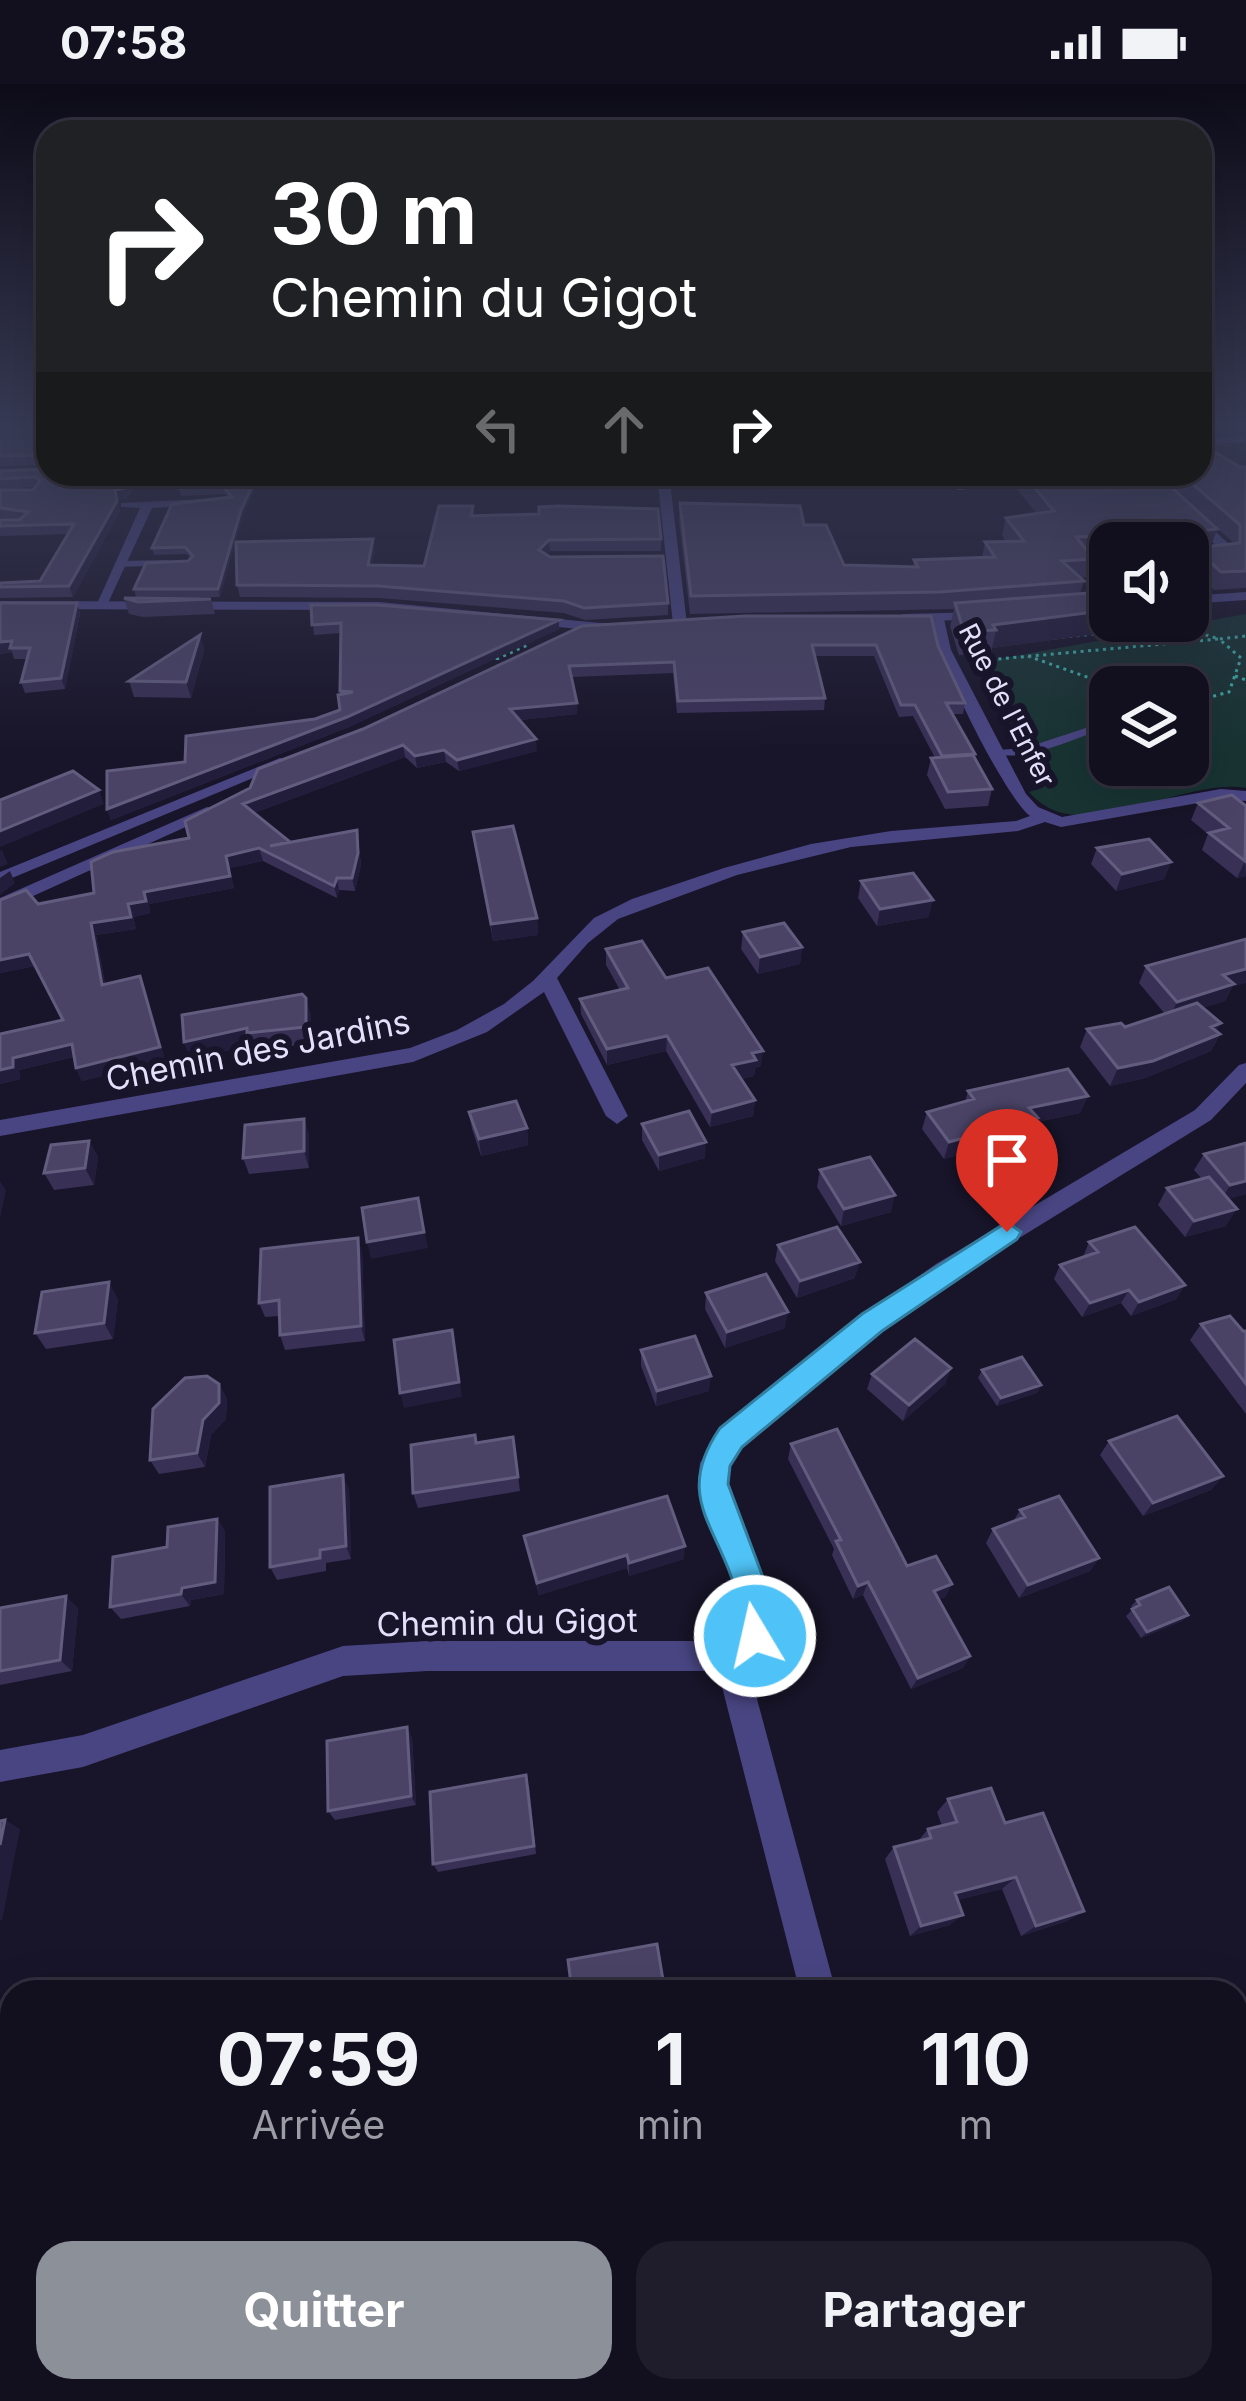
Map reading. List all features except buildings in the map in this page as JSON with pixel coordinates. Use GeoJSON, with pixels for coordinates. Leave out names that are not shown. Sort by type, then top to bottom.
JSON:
{"type":"FeatureCollection","features":[{"type":"Feature","properties":{"kind":"street"},"geometry":{"type":"LineString","coordinates":[[101,603],[133,537]]}},
{"type":"Feature","properties":{"kind":"street"},"geometry":{"type":"LineString","coordinates":[[665,537],[680,624]]}},
{"type":"Feature","properties":{"kind":"street"},"geometry":{"type":"LineString","coordinates":[[1209,555],[1226,554],[1227,549],[1214,537]]}},
{"type":"Feature","properties":{"kind":"street"},"geometry":{"type":"LineString","coordinates":[[1211,598],[1246,596]]}},
{"type":"Feature","properties":{"kind":"street"},"geometry":{"type":"LineString","coordinates":[[0,605],[419,608],[564,621],[582,629]]}},
{"type":"Feature","properties":{"kind":"street"},"geometry":{"type":"LineString","coordinates":[[895,618],[937,624],[998,615]]}},
{"type":"Feature","properties":{"kind":"street"},"geometry":{"type":"LineString","coordinates":[[656,625],[701,622]]}},
{"type":"Feature","properties":{"kind":"street","name":"Rue de l'Enfer"},"geometry":{"type":"LineString","coordinates":[[937,624],[1019,796],[1043,817],[1087,820],[1221,794],[1246,796]]}},
{"type":"Feature","properties":{"kind":"street"},"geometry":{"type":"LineString","coordinates":[[500,667],[582,629],[632,627]]}},
{"type":"Feature","properties":{"kind":"street"},"geometry":{"type":"LineString","coordinates":[[0,878],[305,754]]}},
{"type":"Feature","properties":{"kind":"street"},"geometry":{"type":"LineString","coordinates":[[0,905],[219,808],[245,792],[251,774]]}},
{"type":"Feature","properties":{"kind":"street","name":"Chemin des Jardins"},"geometry":{"type":"LineString","coordinates":[[0,1128],[413,1055],[464,1038],[502,1016],[547,977],[580,938],[614,914],[794,850],[856,838],[1018,826],[1043,817]]}},
{"type":"Feature","properties":{"kind":"street"},"geometry":{"type":"LineString","coordinates":[[547,977],[617,1116]]}},
{"type":"Feature","properties":{"kind":"street"},"geometry":{"type":"LineString","coordinates":[[815,1980],[730,1656],[755,1636],[756,1604],[712,1484],[714,1463],[731,1438],[872,1323],[945,1270],[1203,1115],[1246,1070]]}},
{"type":"Feature","properties":{"kind":"street","name":"Chemin du Gigot"},"geometry":{"type":"LineString","coordinates":[[0,1766],[83,1751],[343,1661],[427,1656],[730,1656]]}},
{"type":"Feature","properties":{"kind":"lane"},"geometry":{"type":"LineString","coordinates":[[120,564],[187,562]]}},
{"type":"Feature","properties":{"kind":"lane"},"geometry":{"type":"LineString","coordinates":[[998,753],[1025,751],[1089,730]]}},
{"type":"Feature","properties":{"kind":"path"},"geometry":{"type":"LineString","coordinates":[[937,624],[948,630],[961,658],[969,660],[1246,636]]}},
{"type":"Feature","properties":{"kind":"path"},"geometry":{"type":"LineString","coordinates":[[500,667],[497,659],[556,633],[566,636]]}},
{"type":"Feature","properties":{"kind":"path"},"geometry":{"type":"LineString","coordinates":[[1038,633],[1060,641],[1089,637]]}},
{"type":"Feature","properties":{"kind":"path"},"geometry":{"type":"LineString","coordinates":[[1209,636],[1241,658],[1229,692],[1209,697]]}},
{"type":"Feature","properties":{"kind":"path"},"geometry":{"type":"LineString","coordinates":[[1026,656],[1089,678]]}},
{"type":"Feature","properties":{"kind":"path"},"geometry":{"type":"LineString","coordinates":[[1235,676],[1246,680]]}},
{"type":"Feature","properties":{"kind":"green space"},"geometry":{"type":"Polygon","coordinates":[[[1246,614],[1246,788],[1220,787],[1103,814],[1075,815],[1050,809],[1029,792],[1044,787],[976,663],[1092,642],[1209,642],[1209,621],[1246,614]]]}},
{"type":"Feature","properties":{"kind":"route"},"geometry":{"type":"LineString","coordinates":[[755,1636],[756,1604],[712,1484],[714,1463],[731,1438],[872,1323],[1007,1232]]}}]}
